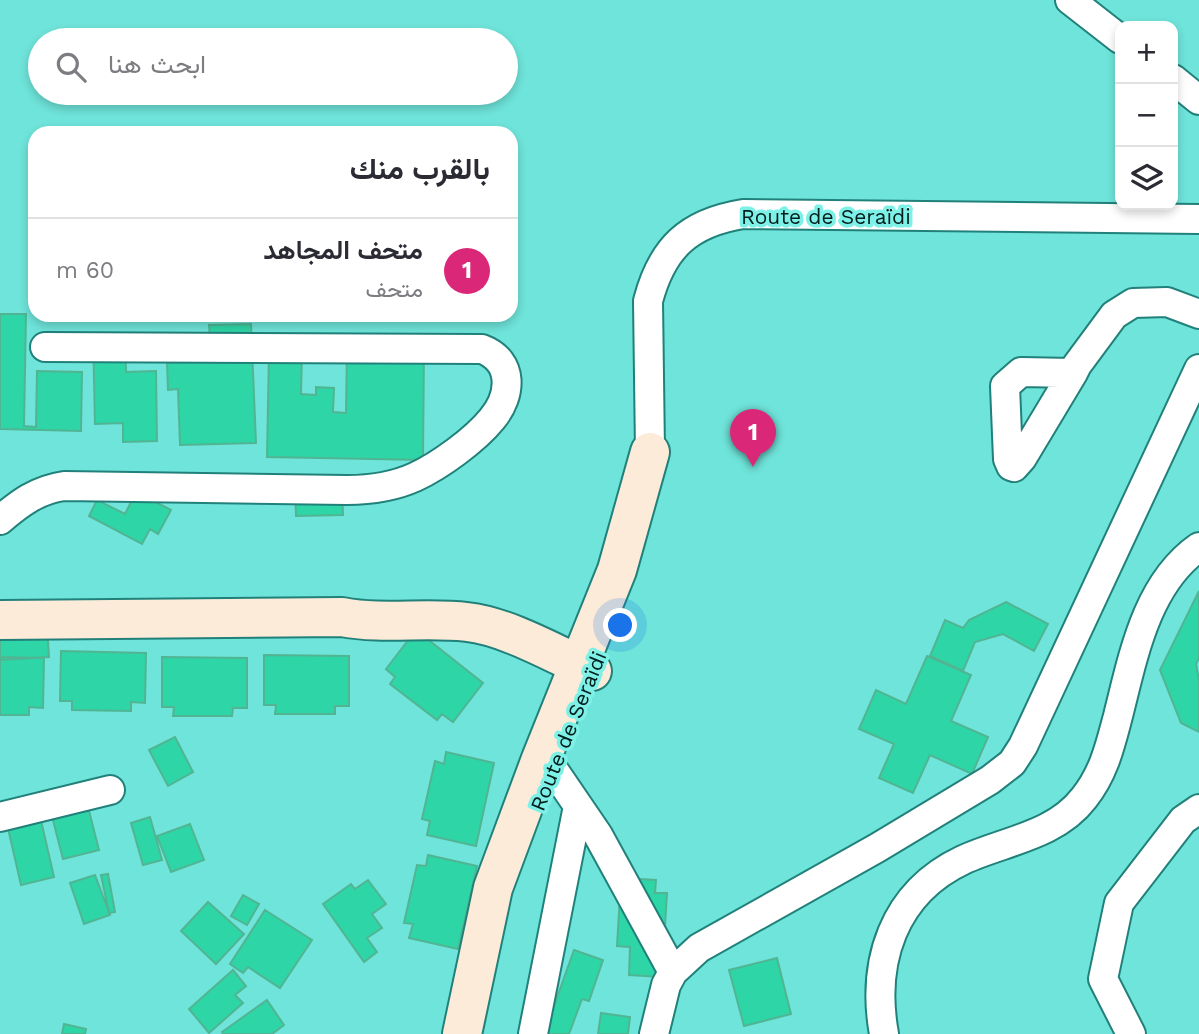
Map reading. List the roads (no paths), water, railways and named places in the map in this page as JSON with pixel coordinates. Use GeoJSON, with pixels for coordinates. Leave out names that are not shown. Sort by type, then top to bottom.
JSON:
{"type":"FeatureCollection","features":[{"type":"Feature","properties":{"kind":"main road","name":"Route de Seraïdi"},"geometry":{"type":"LineString","coordinates":[[462,1034],[493,888],[541,759],[641,543],[647,509],[650,452]]}},
{"type":"Feature","properties":{"kind":"main road"},"geometry":{"type":"LineString","coordinates":[[0,620],[342,617],[370,610],[462,607],[499,614],[589,660]]}},
{"type":"Feature","properties":{"kind":"main road","name":"Route de Seraïdi"},"geometry":{"type":"LineString","coordinates":[[485,923],[503,893],[553,769],[589,660]]}},
{"type":"Feature","properties":{"kind":"street"},"geometry":{"type":"LineString","coordinates":[[1070,0],[1115,35]]}},
{"type":"Feature","properties":{"kind":"street"},"geometry":{"type":"LineString","coordinates":[[1178,83],[1199,100]]}},
{"type":"Feature","properties":{"kind":"street","name":"Route de Seraïdi"},"geometry":{"type":"LineString","coordinates":[[650,452],[648,301],[654,278],[665,258],[680,240],[709,222],[743,214],[1199,219]]}},
{"type":"Feature","properties":{"kind":"street"},"geometry":{"type":"LineString","coordinates":[[1073,373],[1114,314],[1133,303],[1167,302],[1199,314]]}},
{"type":"Feature","properties":{"kind":"street"},"geometry":{"type":"LineString","coordinates":[[0,520],[38,492],[64,486],[347,490],[397,484],[430,469],[482,429],[497,412],[508,380],[503,364],[497,357],[482,349],[45,347]]}},
{"type":"Feature","properties":{"kind":"street"},"geometry":{"type":"LineString","coordinates":[[654,1034],[666,985],[673,972],[699,948],[877,848],[990,780],[1013,763],[1199,369]]}},
{"type":"Feature","properties":{"kind":"street"},"geometry":{"type":"LineString","coordinates":[[884,1034],[879,1006],[881,972],[887,944],[899,917],[916,894],[938,875],[963,860],[1043,830],[1064,818],[1082,802],[1106,761],[1137,641],[1164,582],[1199,547]]}},
{"type":"Feature","properties":{"kind":"street"},"geometry":{"type":"LineString","coordinates":[[553,769],[598,835],[673,972]]}},
{"type":"Feature","properties":{"kind":"street"},"geometry":{"type":"LineString","coordinates":[[0,817],[110,790]]}},
{"type":"Feature","properties":{"kind":"street"},"geometry":{"type":"LineString","coordinates":[[533,1034],[579,806]]}},
{"type":"Feature","properties":{"kind":"street"},"geometry":{"type":"LineString","coordinates":[[1131,1034],[1103,979],[1119,904],[1183,820],[1199,809]]}},
{"type":"Feature","properties":{"kind":"place","name":"متحف المجاهد"},"geometry":{"type":"Point","coordinates":[753,467]}}]}
